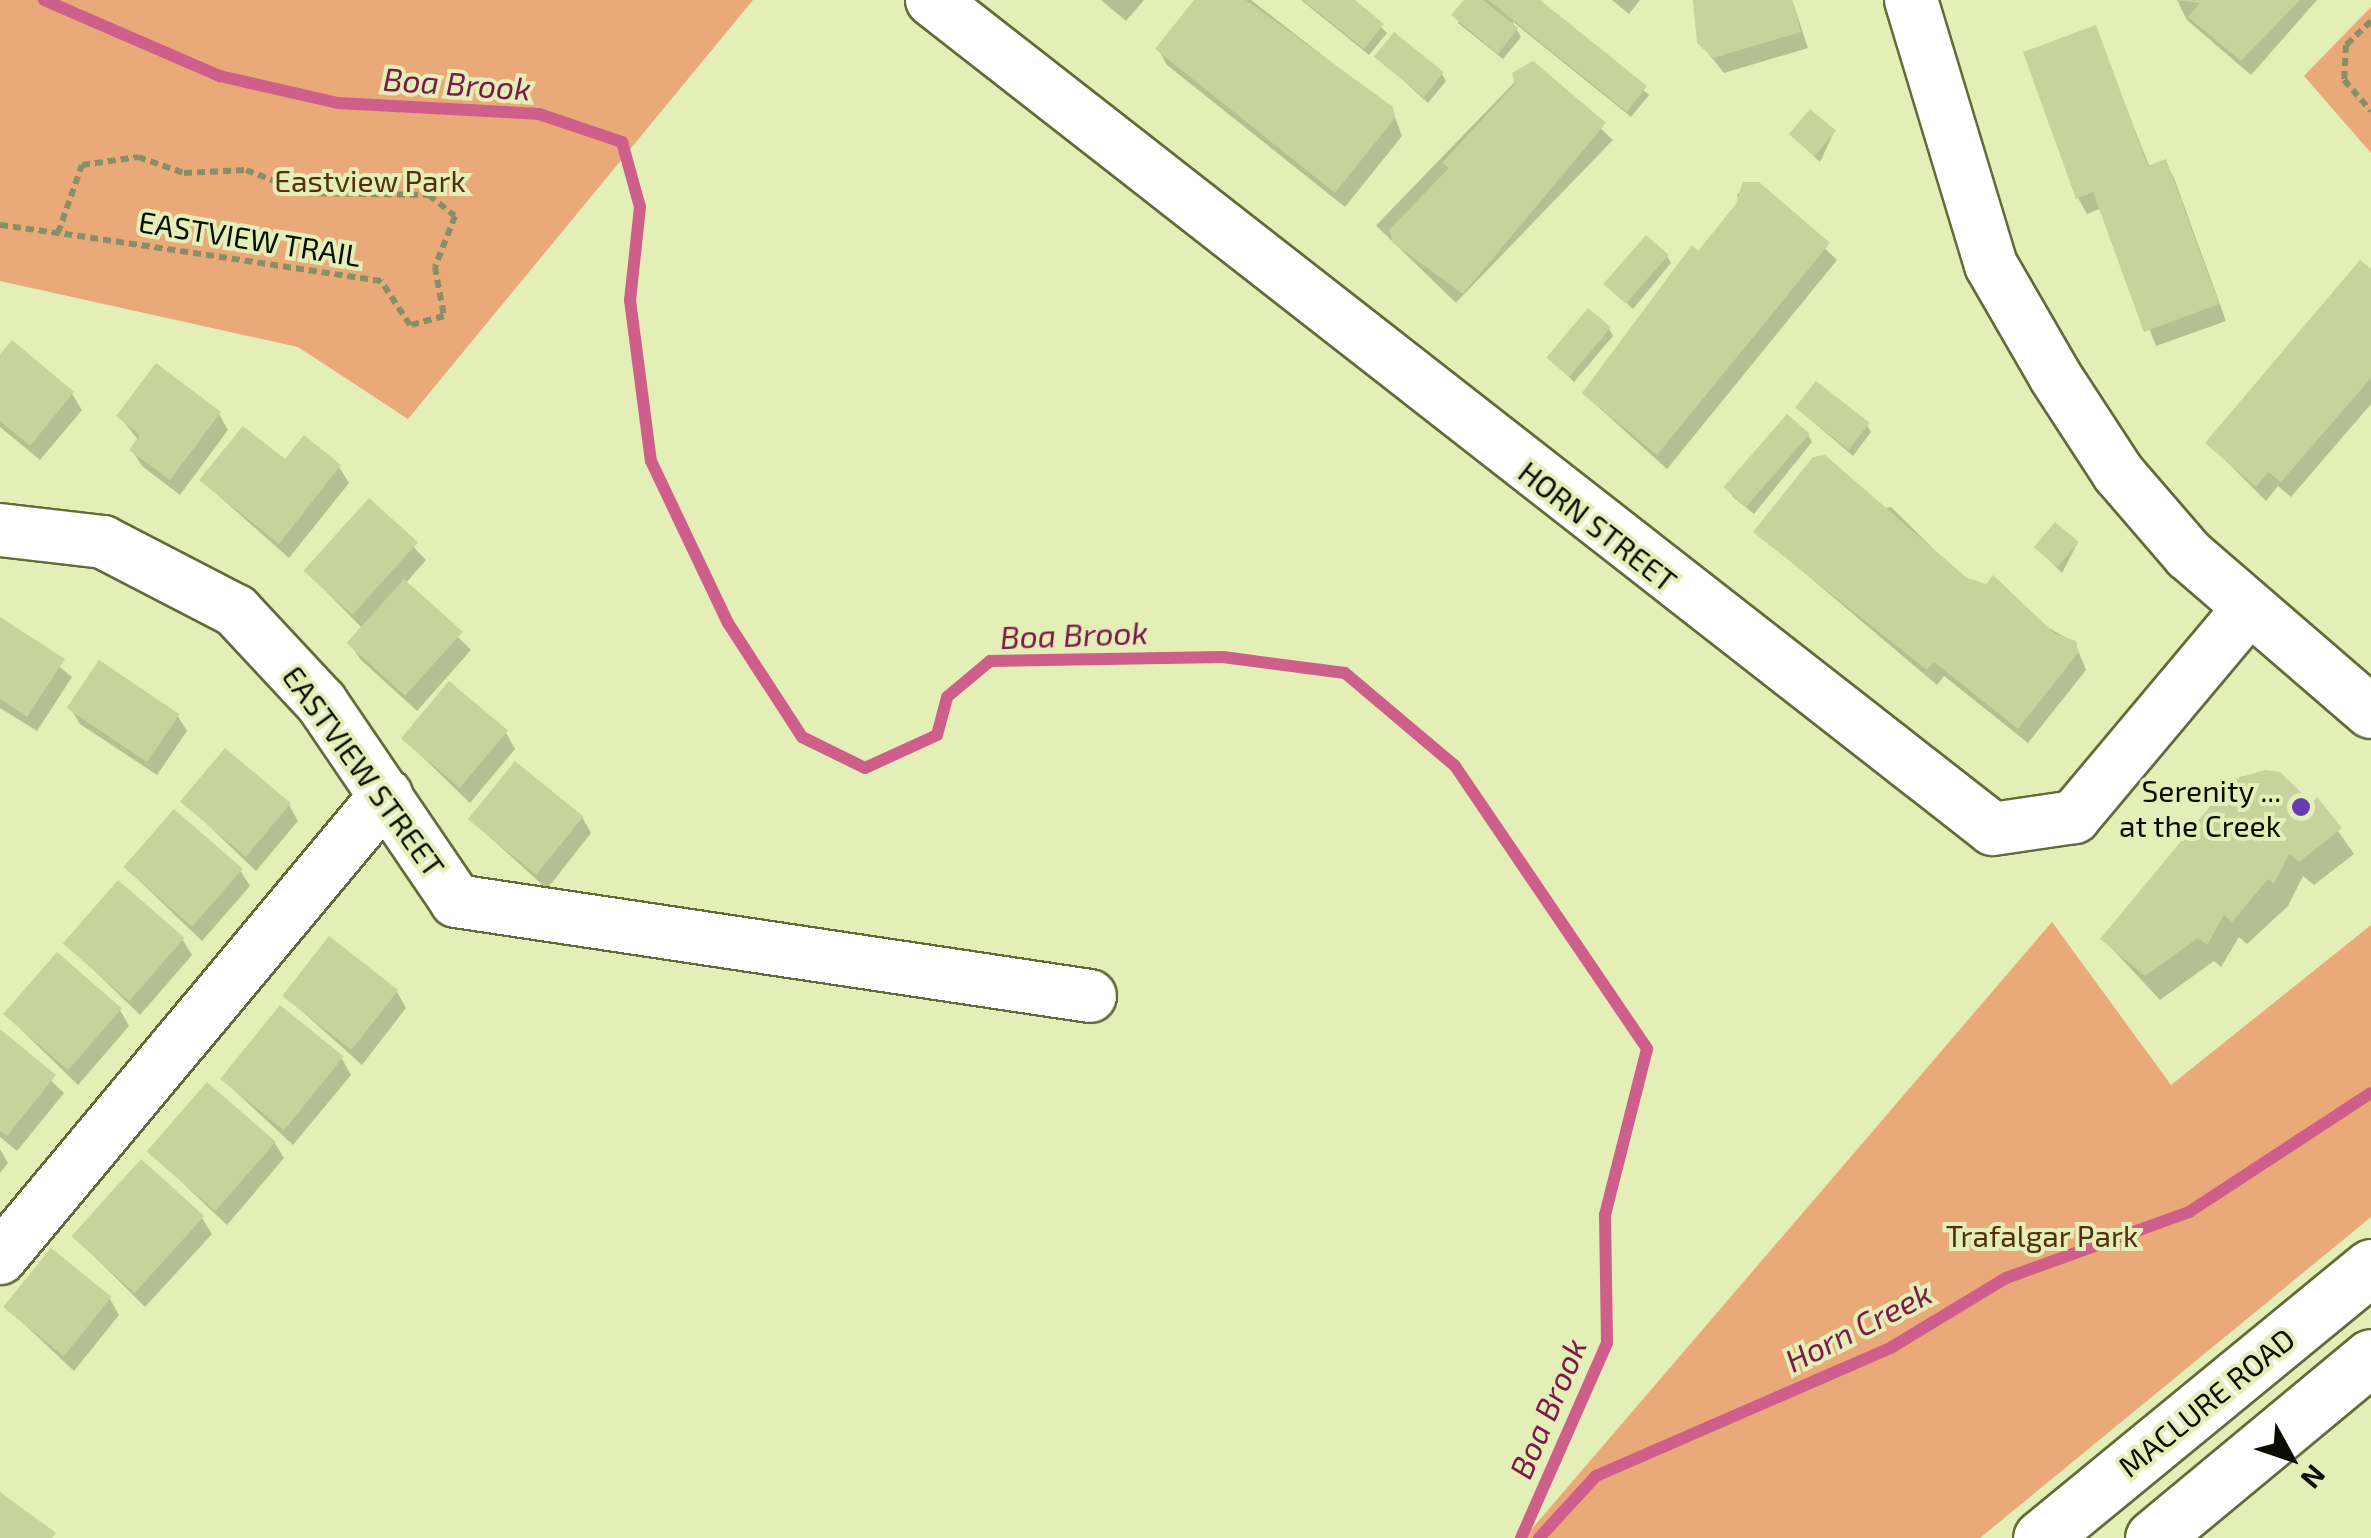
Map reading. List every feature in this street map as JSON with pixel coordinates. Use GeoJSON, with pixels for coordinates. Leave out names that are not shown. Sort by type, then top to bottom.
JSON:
{"type":"FeatureCollection","features":[{"type":"Feature","properties":{"kind":"main road","name":"MACLURE ROAD"},"geometry":{"type":"LineString","coordinates":[[2041,1538],[2371,1267]]}},
{"type":"Feature","properties":{"kind":"main road"},"geometry":{"type":"LineString","coordinates":[[2153,1538],[2371,1358]]}},
{"type":"Feature","properties":{"kind":"street","name":"HORN STREET"},"geometry":{"type":"LineString","coordinates":[[932,0],[1992,829],[2074,817],[2246,612]]}},
{"type":"Feature","properties":{"kind":"street"},"geometry":{"type":"LineString","coordinates":[[1911,0],[1991,265],[2119,474],[2246,612],[2371,712]]}},
{"type":"Feature","properties":{"kind":"street","name":"EASTVIEW STREET"},"geometry":{"type":"LineString","coordinates":[[0,530],[103,542],[236,611],[321,702],[456,902],[1090,996]]}},
{"type":"Feature","properties":{"kind":"street"},"geometry":{"type":"LineString","coordinates":[[0,1258],[386,795]]}},
{"type":"Feature","properties":{"kind":"path"},"geometry":{"type":"LineString","coordinates":[[2371,21],[2346,44],[2344,80],[2371,112]]}},
{"type":"Feature","properties":{"kind":"path","name":"EASTVIEW TRAIL"},"geometry":{"type":"LineString","coordinates":[[0,225],[381,280],[410,325],[444,316],[434,267],[455,216],[429,195],[306,193],[246,170],[184,174],[138,157],[82,165],[58,233]]}},
{"type":"Feature","properties":{"kind":"green space","name":"Eastview Park"},"geometry":{"type":"Polygon","coordinates":[[[0,0],[753,0],[408,419],[298,347],[0,281],[0,0]]]}},
{"type":"Feature","properties":{"kind":"green space"},"geometry":{"type":"Polygon","coordinates":[[[2371,7],[2371,153],[2304,76],[2371,7]]]}},
{"type":"Feature","properties":{"kind":"green space","name":"Trafalgar Park"},"geometry":{"type":"Polygon","coordinates":[[[2052,922],[2171,1085],[2371,925],[2371,1217],[1980,1538],[1524,1538],[2052,922]]]}},
{"type":"Feature","properties":{"kind":"building"},"geometry":{"type":"Polygon","coordinates":[[[1194,0],[1246,0],[1393,107],[1395,118],[1335,193],[1155,49],[1194,0]]]}},
{"type":"Feature","properties":{"kind":"building"},"geometry":{"type":"Polygon","coordinates":[[[1303,0],[1355,0],[1384,24],[1364,49],[1303,0]]]}},
{"type":"Feature","properties":{"kind":"building"},"geometry":{"type":"Polygon","coordinates":[[[1464,0],[1483,0],[1518,28],[1498,54],[1451,15],[1464,0]]]}},
{"type":"Feature","properties":{"kind":"building"},"geometry":{"type":"Polygon","coordinates":[[[1488,0],[1540,0],[1647,86],[1627,112],[1488,0]]]}},
{"type":"Feature","properties":{"kind":"building"},"geometry":{"type":"Polygon","coordinates":[[[1693,0],[1792,0],[1801,32],[1713,58],[1697,43],[1693,0]]]}},
{"type":"Feature","properties":{"kind":"building"},"geometry":{"type":"Polygon","coordinates":[[[2175,0],[2300,0],[2241,61],[2188,17],[2200,3],[2175,0]]]}},
{"type":"Feature","properties":{"kind":"building"},"geometry":{"type":"Polygon","coordinates":[[[2096,25],[2148,166],[2166,159],[2219,304],[2144,332],[2093,192],[2076,199],[2023,52],[2096,25]]]}},
{"type":"Feature","properties":{"kind":"building"},"geometry":{"type":"Polygon","coordinates":[[[1394,32],[1444,72],[1424,97],[1374,57],[1394,32]]]}},
{"type":"Feature","properties":{"kind":"building"},"geometry":{"type":"Polygon","coordinates":[[[1533,61],[1606,123],[1463,294],[1393,243],[1389,230],[1449,168],[1442,163],[1515,84],[1512,73],[1533,61]]]}},
{"type":"Feature","properties":{"kind":"building"},"geometry":{"type":"Polygon","coordinates":[[[1810,109],[1836,131],[1815,156],[1789,134],[1810,109]]]}},
{"type":"Feature","properties":{"kind":"building"},"geometry":{"type":"Polygon","coordinates":[[[1743,182],[1759,182],[1830,243],[1657,455],[1582,393],[1692,245],[1698,251],[1736,204],[1743,182]]]}},
{"type":"Feature","properties":{"kind":"building"},"geometry":{"type":"Polygon","coordinates":[[[1646,235],[1669,255],[1626,304],[1603,284],[1646,235]]]}},
{"type":"Feature","properties":{"kind":"building"},"geometry":{"type":"Polygon","coordinates":[[[2360,260],[2371,269],[2371,378],[2281,482],[2268,472],[2256,487],[2205,443],[2360,260]]]}},
{"type":"Feature","properties":{"kind":"building"},"geometry":{"type":"Polygon","coordinates":[[[1588,308],[1611,327],[1569,377],[1546,358],[1588,308]]]}},
{"type":"Feature","properties":{"kind":"building"},"geometry":{"type":"Polygon","coordinates":[[[12,340],[74,392],[30,446],[0,421],[0,354],[12,340]]]}},
{"type":"Feature","properties":{"kind":"building"},"geometry":{"type":"Polygon","coordinates":[[[156,363],[221,412],[170,480],[129,450],[140,435],[116,416],[156,363]]]}},
{"type":"Feature","properties":{"kind":"building"},"geometry":{"type":"Polygon","coordinates":[[[1816,381],[1870,423],[1849,450],[1795,408],[1816,381]]]}},
{"type":"Feature","properties":{"kind":"building"},"geometry":{"type":"Polygon","coordinates":[[[1787,414],[1810,434],[1746,507],[1723,487],[1787,414]]]}},
{"type":"Feature","properties":{"kind":"building"},"geometry":{"type":"Polygon","coordinates":[[[243,426],[285,459],[304,435],[341,465],[279,544],[199,480],[243,426]]]}},
{"type":"Feature","properties":{"kind":"building"},"geometry":{"type":"Polygon","coordinates":[[[1825,455],[1967,578],[1986,584],[1993,575],[2055,634],[2076,641],[2078,653],[2018,729],[1934,662],[1927,670],[1753,532],[1813,457],[1825,455]]]}},
{"type":"Feature","properties":{"kind":"building"},"geometry":{"type":"Polygon","coordinates":[[[369,498],[418,542],[352,615],[303,571],[369,498]]]}},
{"type":"Feature","properties":{"kind":"building"},"geometry":{"type":"Polygon","coordinates":[[[2055,522],[2079,542],[2058,567],[2034,547],[2055,522]]]}},
{"type":"Feature","properties":{"kind":"building"},"geometry":{"type":"Polygon","coordinates":[[[404,579],[463,632],[405,696],[346,643],[404,579]]]}},
{"type":"Feature","properties":{"kind":"building"},"geometry":{"type":"Polygon","coordinates":[[[0,617],[65,659],[27,717],[0,699],[0,617]]]}},
{"type":"Feature","properties":{"kind":"building"},"geometry":{"type":"Polygon","coordinates":[[[99,660],[179,714],[147,762],[67,708],[99,660]]]}},
{"type":"Feature","properties":{"kind":"building"},"geometry":{"type":"Polygon","coordinates":[[[449,681],[508,730],[460,788],[401,738],[449,681]]]}},
{"type":"Feature","properties":{"kind":"building"},"geometry":{"type":"Polygon","coordinates":[[[225,748],[291,803],[246,857],[180,802],[225,748]]]}},
{"type":"Feature","properties":{"kind":"building"},"geometry":{"type":"Polygon","coordinates":[[[515,761],[583,816],[536,875],[468,819],[515,761]]]}},
{"type":"Feature","properties":{"kind":"building"},"geometry":{"type":"Polygon","coordinates":[[[2265,770],[2280,772],[2312,803],[2317,797],[2342,828],[2299,862],[2289,854],[2274,884],[2268,879],[2232,922],[2224,915],[2207,945],[2198,938],[2145,976],[2100,939],[2232,780],[2265,770]]]}},
{"type":"Feature","properties":{"kind":"building"},"geometry":{"type":"Polygon","coordinates":[[[174,809],[243,869],[192,927],[123,867],[174,809]]]}},
{"type":"Feature","properties":{"kind":"building"},"geometry":{"type":"Polygon","coordinates":[[[118,880],[184,938],[129,1001],[63,943],[118,880]]]}},
{"type":"Feature","properties":{"kind":"building"},"geometry":{"type":"Polygon","coordinates":[[[329,936],[398,990],[352,1050],[282,996],[329,936]]]}},
{"type":"Feature","properties":{"kind":"building"},"geometry":{"type":"Polygon","coordinates":[[[57,952],[122,1008],[68,1070],[3,1014],[57,952]]]}},
{"type":"Feature","properties":{"kind":"building"},"geometry":{"type":"Polygon","coordinates":[[[280,1005],[344,1057],[284,1130],[220,1079],[280,1005]]]}},
{"type":"Feature","properties":{"kind":"building"},"geometry":{"type":"Polygon","coordinates":[[[0,1029],[56,1075],[7,1136],[0,1131],[0,1029]]]}},
{"type":"Feature","properties":{"kind":"building"},"geometry":{"type":"Polygon","coordinates":[[[207,1082],[276,1142],[215,1211],[147,1151],[207,1082]]]}},
{"type":"Feature","properties":{"kind":"building"},"geometry":{"type":"Polygon","coordinates":[[[141,1159],[204,1216],[135,1293],[71,1236],[141,1159]]]}},
{"type":"Feature","properties":{"kind":"building"},"geometry":{"type":"Polygon","coordinates":[[[51,1248],[112,1297],[64,1356],[3,1307],[51,1248]]]}},
{"type":"Feature","properties":{"kind":"building"},"geometry":{"type":"Polygon","coordinates":[[[0,1492],[56,1533],[52,1538],[0,1538],[0,1492]]]}},
{"type":"Feature","properties":{"kind":"waterway","name":"Boa Brook"},"geometry":{"type":"LineString","coordinates":[[44,0],[220,76],[338,103],[539,114],[622,142],[640,207],[630,300],[651,461],[728,623],[802,737],[865,768],[937,735],[947,697],[990,661],[1223,657],[1345,673],[1455,766],[1647,1049],[1605,1215],[1607,1343],[1521,1538]]}},
{"type":"Feature","properties":{"kind":"waterway","name":"Horn Creek"},"geometry":{"type":"LineString","coordinates":[[1539,1538],[1596,1476],[1892,1347],[2006,1278],[2189,1212],[2371,1093]]}},
{"type":"Feature","properties":{"kind":"place","name":"Serenity ... at the Creek"},"geometry":{"type":"Point","coordinates":[2301,807]}}]}
